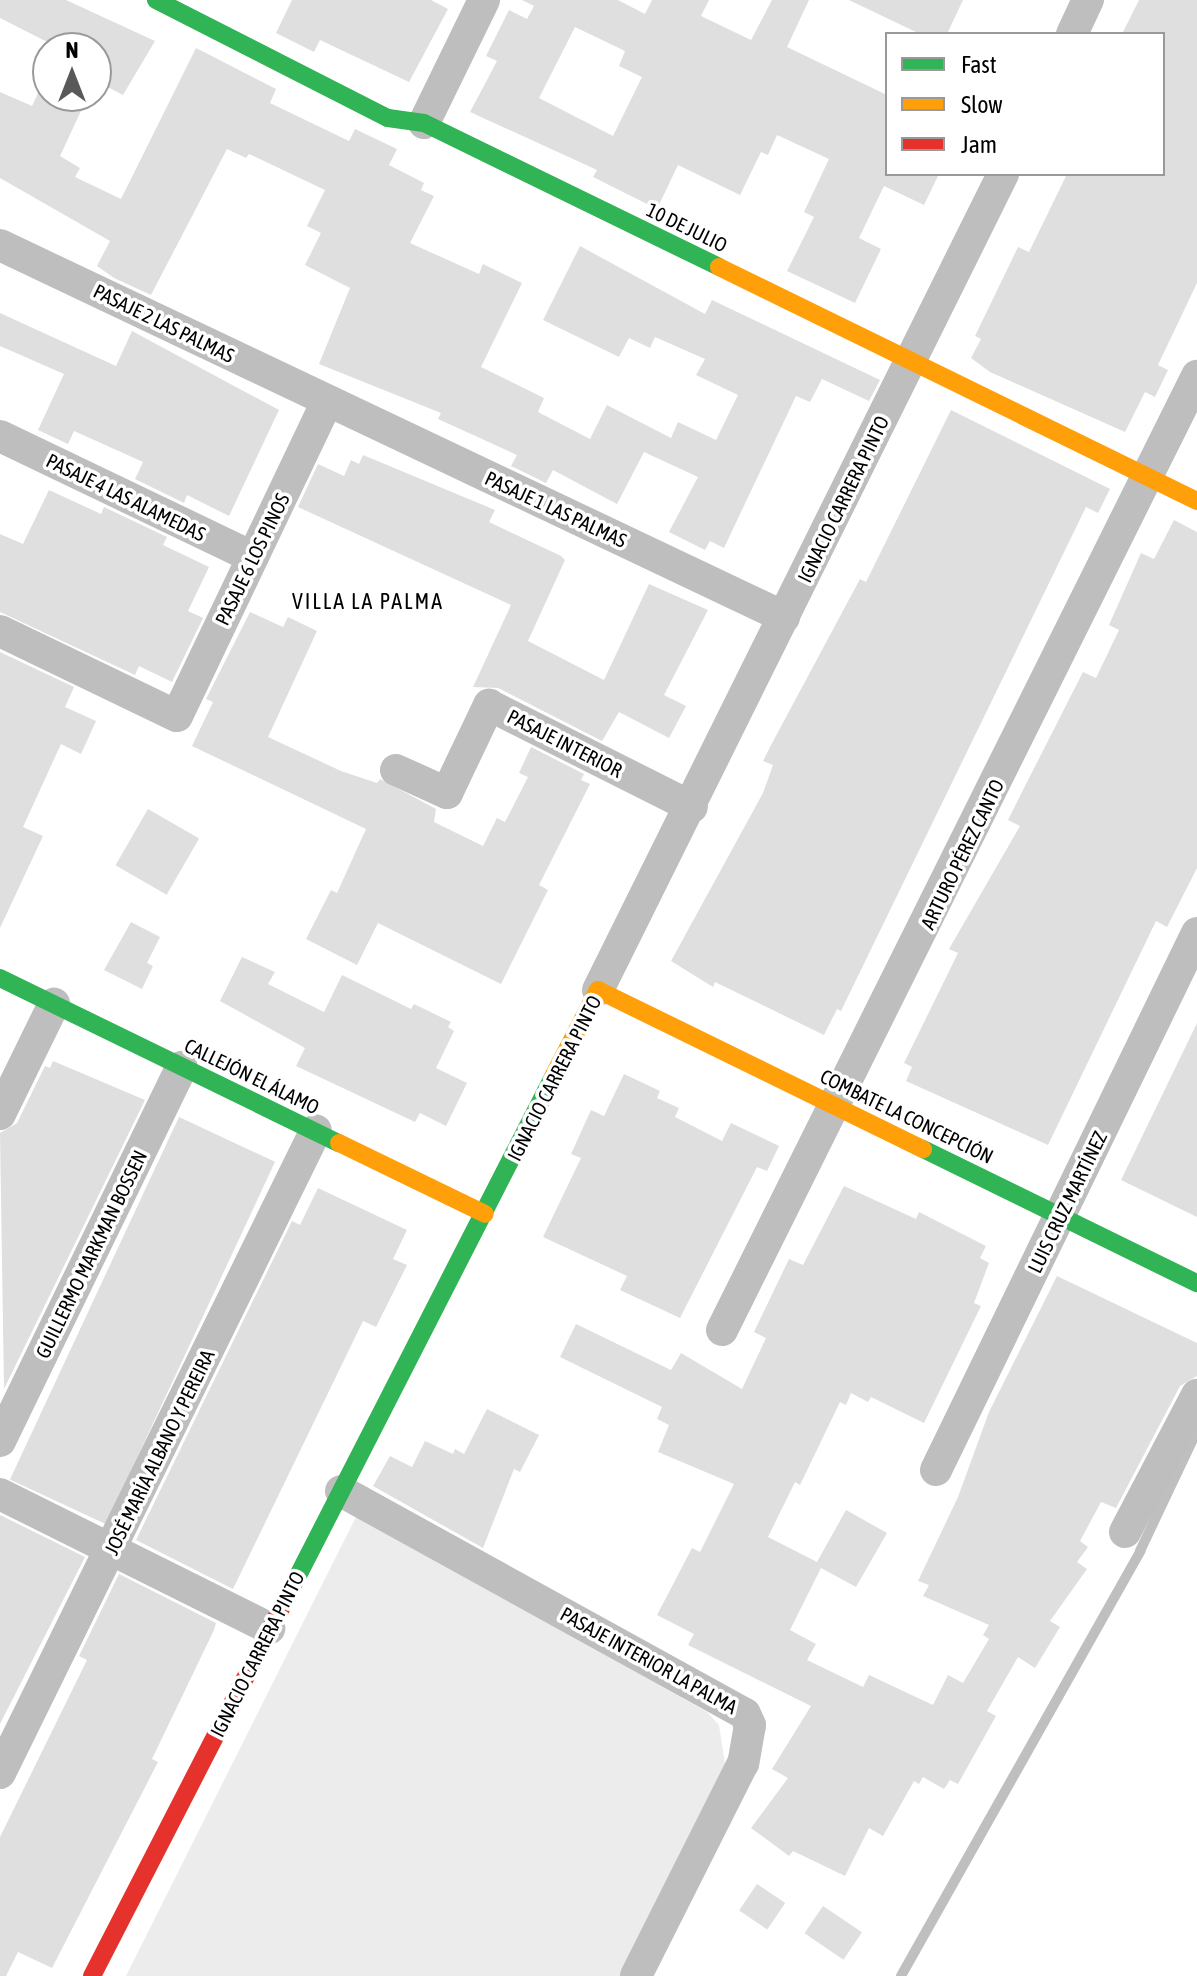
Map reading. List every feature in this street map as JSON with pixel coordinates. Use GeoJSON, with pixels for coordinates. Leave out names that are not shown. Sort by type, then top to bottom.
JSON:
{"type":"FeatureCollection","features":[{"type":"Feature","properties":{"kind":"street","name":"10 DE JULIO"},"geometry":{"type":"LineString","coordinates":[[156,0],[388,118],[424,123],[1197,501]]}},
{"type":"Feature","properties":{"kind":"street"},"geometry":{"type":"LineString","coordinates":[[424,123],[484,0]]}},
{"type":"Feature","properties":{"kind":"street"},"geometry":{"type":"LineString","coordinates":[[1073,32],[1088,0]]}},
{"type":"Feature","properties":{"kind":"street","name":"IGNACIO CARRERA PINTO"},"geometry":{"type":"LineString","coordinates":[[92,1976],[692,807],[1002,176]]}},
{"type":"Feature","properties":{"kind":"street","name":"PASAJE 2 LAS PALMAS"},"geometry":{"type":"LineString","coordinates":[[0,245],[327,401]]}},
{"type":"Feature","properties":{"kind":"street","name":"ARTURO PÉREZ CANTO"},"geometry":{"type":"LineString","coordinates":[[722,1330],[1197,376]]}},
{"type":"Feature","properties":{"kind":"street","name":"PASAJE 6 LOS PINOS"},"geometry":{"type":"LineString","coordinates":[[0,631],[177,716],[327,401]]}},
{"type":"Feature","properties":{"kind":"street","name":"PASAJE 1 LAS PALMAS"},"geometry":{"type":"LineString","coordinates":[[327,401],[784,617]]}},
{"type":"Feature","properties":{"kind":"street","name":"PASAJE 4 LAS ALAMEDAS"},"geometry":{"type":"LineString","coordinates":[[0,436],[253,557]]}},
{"type":"Feature","properties":{"kind":"street","name":"PASAJE INTERIOR"},"geometry":{"type":"LineString","coordinates":[[396,770],[447,793],[489,705],[692,807]]}},
{"type":"Feature","properties":{"kind":"street","name":"LUIS CRUZ MARTÍNEZ"},"geometry":{"type":"LineString","coordinates":[[936,1470],[1197,933]]}},
{"type":"Feature","properties":{"kind":"street","name":"CALLEJÓN EL ÁLAMO"},"geometry":{"type":"LineString","coordinates":[[0,978],[485,1214]]}},
{"type":"Feature","properties":{"kind":"street","name":"COMBATE LA CONCEPCIÓN"},"geometry":{"type":"LineString","coordinates":[[598,990],[1197,1283]]}},
{"type":"Feature","properties":{"kind":"street"},"geometry":{"type":"LineString","coordinates":[[0,1114],[54,1004]]}},
{"type":"Feature","properties":{"kind":"street","name":"GUILLERMO MARKMAN BOSSEN"},"geometry":{"type":"LineString","coordinates":[[0,1441],[182,1067]]}},
{"type":"Feature","properties":{"kind":"street","name":"JOSÉ MARÍA ALBANO Y PEREIRA"},"geometry":{"type":"LineString","coordinates":[[0,1773],[316,1130]]}},
{"type":"Feature","properties":{"kind":"street"},"geometry":{"type":"LineString","coordinates":[[1125,1532],[1197,1395]]}},
{"type":"Feature","properties":{"kind":"street","name":"PASAJE INTERIOR LA PALMA"},"geometry":{"type":"LineString","coordinates":[[341,1491],[745,1714],[750,1725],[743,1763],[636,1976]]}},
{"type":"Feature","properties":{"kind":"street"},"geometry":{"type":"LineString","coordinates":[[0,1494],[269,1628]]}},
{"type":"Feature","properties":{"kind":"shaded area"},"geometry":{"type":"Polygon","coordinates":[[[357,1515],[707,1712],[719,1725],[725,1764],[622,1976],[126,1976],[357,1515]]]}},
{"type":"Feature","properties":{"kind":"building"},"geometry":{"type":"Polygon","coordinates":[[[0,0],[66,0],[155,41],[123,95],[112,89],[112,32],[32,34],[0,18],[0,0]]]}},
{"type":"Feature","properties":{"kind":"building"},"geometry":{"type":"Polygon","coordinates":[[[292,0],[431,0],[448,9],[409,82],[320,40],[314,52],[276,33],[292,0]]]}},
{"type":"Feature","properties":{"kind":"building"},"geometry":{"type":"Polygon","coordinates":[[[522,0],[618,0],[645,14],[652,0],[709,0],[701,16],[751,40],[772,0],[809,0],[787,47],[885,94],[885,176],[938,176],[924,205],[884,186],[859,238],[881,249],[855,303],[787,271],[814,217],[804,212],[829,159],[777,135],[768,155],[761,152],[740,195],[678,165],[657,209],[593,177],[597,170],[470,112],[497,61],[486,56],[509,10],[527,19],[534,6],[522,0]],[[575,27],[539,98],[613,136],[642,77],[619,66],[625,51],[575,27]]]}},
{"type":"Feature","properties":{"kind":"building"},"geometry":{"type":"Polygon","coordinates":[[[849,0],[963,0],[948,32],[916,32],[849,0]]]}},
{"type":"Feature","properties":{"kind":"building"},"geometry":{"type":"Polygon","coordinates":[[[1139,0],[1197,0],[1197,283],[1158,365],[1168,370],[1155,397],[1145,392],[1125,432],[990,372],[971,358],[981,339],[975,336],[1018,247],[1029,252],[1066,176],[1165,176],[1165,32],[1123,32],[1139,0]]]}},
{"type":"Feature","properties":{"kind":"building"},"geometry":{"type":"Polygon","coordinates":[[[196,48],[276,89],[270,103],[349,141],[355,129],[397,149],[389,165],[424,183],[421,190],[434,196],[410,243],[479,274],[483,264],[522,283],[481,367],[544,398],[538,412],[590,439],[607,405],[671,438],[678,422],[716,440],[738,395],[696,375],[705,359],[655,337],[650,348],[629,338],[619,357],[543,320],[580,246],[705,314],[712,300],[880,380],[869,401],[822,379],[810,402],[796,396],[724,548],[710,541],[705,550],[669,532],[698,477],[644,452],[617,504],[553,470],[546,483],[511,466],[517,455],[438,419],[441,413],[319,364],[350,288],[305,265],[321,233],[307,226],[325,190],[249,154],[246,158],[227,149],[151,295],[114,278],[97,266],[110,241],[0,178],[0,92],[32,106],[32,112],[81,112],[60,156],[80,168],[75,177],[121,199],[196,48]]]}},
{"type":"Feature","properties":{"kind":"building"},"geometry":{"type":"Polygon","coordinates":[[[0,313],[116,366],[132,331],[279,410],[229,516],[187,495],[184,503],[135,479],[143,462],[74,431],[68,444],[38,430],[64,374],[0,346],[0,313]]]}},
{"type":"Feature","properties":{"kind":"building"},"geometry":{"type":"Polygon","coordinates":[[[951,410],[1110,489],[1098,513],[1086,507],[841,1011],[837,1009],[824,1035],[715,982],[713,987],[671,961],[763,793],[773,765],[763,761],[770,747],[860,579],[866,582],[951,410]]]}},
{"type":"Feature","properties":{"kind":"building"},"geometry":{"type":"Polygon","coordinates":[[[363,455],[495,510],[489,522],[561,556],[565,560],[528,641],[604,680],[649,584],[708,610],[664,695],[686,706],[669,738],[619,712],[602,741],[498,688],[473,687],[511,605],[298,507],[318,464],[344,476],[351,460],[359,464],[363,455]]]}},
{"type":"Feature","properties":{"kind":"building"},"geometry":{"type":"Polygon","coordinates":[[[49,490],[101,514],[104,507],[167,537],[163,545],[209,567],[188,611],[203,618],[172,682],[139,666],[135,675],[0,612],[0,534],[23,544],[49,490]]]}},
{"type":"Feature","properties":{"kind":"building"},"geometry":{"type":"Polygon","coordinates":[[[1174,520],[1197,532],[1197,868],[1167,927],[1156,921],[1048,1145],[906,1081],[912,1067],[904,1063],[958,953],[949,949],[1020,826],[1008,820],[1083,672],[1096,678],[1119,630],[1109,625],[1141,553],[1154,559],[1174,520]]]}},
{"type":"Feature","properties":{"kind":"building"},"geometry":{"type":"Polygon","coordinates":[[[250,612],[283,627],[288,617],[317,631],[268,737],[341,771],[377,783],[380,779],[436,809],[434,822],[483,846],[497,818],[505,822],[528,777],[519,773],[531,747],[584,774],[581,780],[590,784],[539,885],[548,890],[501,984],[378,923],[357,965],[306,939],[331,890],[337,893],[366,829],[192,746],[213,702],[206,699],[250,612]]]}},
{"type":"Feature","properties":{"kind":"building"},"geometry":{"type":"Polygon","coordinates":[[[0,652],[74,687],[65,707],[96,721],[81,754],[61,744],[23,827],[43,836],[0,928],[0,652]]]}},
{"type":"Feature","properties":{"kind":"building"},"geometry":{"type":"Polygon","coordinates":[[[148,809],[199,838],[167,895],[116,865],[148,809]]]}},
{"type":"Feature","properties":{"kind":"building"},"geometry":{"type":"Polygon","coordinates":[[[131,922],[160,937],[147,963],[153,966],[142,989],[104,970],[131,922]]]}},
{"type":"Feature","properties":{"kind":"building"},"geometry":{"type":"Polygon","coordinates":[[[242,957],[275,972],[268,984],[324,1012],[342,975],[411,1009],[414,1004],[451,1022],[448,1027],[454,1031],[436,1068],[467,1083],[446,1126],[420,1113],[415,1122],[296,1066],[305,1048],[220,1001],[242,957]]]}},
{"type":"Feature","properties":{"kind":"building"},"geometry":{"type":"Polygon","coordinates":[[[1197,1023],[1197,1217],[1121,1180],[1197,1023]]]}},
{"type":"Feature","properties":{"kind":"building"},"geometry":{"type":"Polygon","coordinates":[[[53,1061],[145,1100],[4,1389],[0,1133],[17,1123],[45,1066],[50,1068],[53,1061]]]}},
{"type":"Feature","properties":{"kind":"building"},"geometry":{"type":"Polygon","coordinates":[[[624,1074],[660,1091],[657,1098],[679,1108],[675,1117],[722,1141],[731,1123],[779,1146],[767,1171],[757,1167],[680,1318],[620,1290],[627,1276],[543,1237],[581,1158],[571,1154],[591,1110],[604,1116],[624,1074]]]}},
{"type":"Feature","properties":{"kind":"building"},"geometry":{"type":"Polygon","coordinates":[[[179,1117],[275,1162],[106,1524],[10,1480],[179,1117]]]}},
{"type":"Feature","properties":{"kind":"building"},"geometry":{"type":"Polygon","coordinates":[[[844,1186],[916,1219],[919,1212],[986,1246],[980,1258],[989,1263],[974,1303],[981,1306],[924,1423],[871,1397],[868,1402],[851,1393],[846,1405],[840,1402],[800,1485],[795,1482],[768,1537],[817,1562],[846,1510],[887,1533],[856,1587],[821,1568],[790,1630],[816,1644],[807,1660],[863,1687],[869,1675],[933,1705],[948,1675],[963,1683],[989,1639],[983,1635],[989,1625],[923,1596],[929,1585],[918,1581],[958,1497],[989,1412],[1057,1276],[1197,1343],[1197,1376],[1180,1386],[1116,1508],[1101,1502],[1080,1541],[1088,1547],[1077,1562],[1087,1569],[1050,1621],[1060,1627],[1035,1668],[1018,1657],[987,1711],[996,1716],[958,1784],[950,1780],[944,1789],[923,1777],[919,1784],[914,1781],[883,1836],[869,1828],[845,1876],[793,1851],[789,1856],[751,1828],[788,1778],[772,1769],[811,1706],[688,1645],[694,1634],[657,1615],[692,1548],[700,1552],[734,1484],[658,1452],[669,1425],[657,1419],[662,1407],[560,1357],[576,1324],[671,1370],[681,1353],[742,1389],[766,1338],[754,1332],[789,1259],[803,1265],[844,1186]]]}},
{"type":"Feature","properties":{"kind":"building"},"geometry":{"type":"Polygon","coordinates":[[[318,1188],[407,1230],[393,1259],[407,1265],[376,1327],[363,1321],[233,1589],[136,1540],[292,1221],[300,1225],[318,1188]]]}},
{"type":"Feature","properties":{"kind":"building"},"geometry":{"type":"Polygon","coordinates":[[[487,1409],[539,1435],[520,1472],[514,1469],[483,1548],[373,1486],[390,1456],[412,1467],[425,1441],[453,1454],[455,1449],[464,1454],[487,1409]]]}},
{"type":"Feature","properties":{"kind":"building"},"geometry":{"type":"Polygon","coordinates":[[[0,1515],[85,1557],[0,1724],[0,1515]]]}},
{"type":"Feature","properties":{"kind":"building"},"geometry":{"type":"Polygon","coordinates":[[[119,1574],[216,1623],[214,1630],[152,1759],[158,1762],[52,1968],[18,1952],[6,1976],[0,1976],[0,1837],[87,1660],[79,1656],[119,1574]]]}},
{"type":"Feature","properties":{"kind":"building"},"geometry":{"type":"Polygon","coordinates":[[[757,1884],[785,1903],[767,1930],[739,1911],[757,1884]]]}},
{"type":"Feature","properties":{"kind":"building"},"geometry":{"type":"Polygon","coordinates":[[[823,1906],[862,1932],[844,1960],[805,1933],[823,1906]]]}},
{"type":"Feature","properties":{"kind":"waterway"},"geometry":{"type":"LineString","coordinates":[[901,1976],[1140,1551],[1197,1431]]}},
{"type":"Feature","properties":{"kind":"traffic: fast"},"geometry":{"type":"LineString","coordinates":[[156,0],[388,118],[424,123],[719,267]]}},
{"type":"Feature","properties":{"kind":"traffic: fast"},"geometry":{"type":"LineString","coordinates":[[0,978],[339,1143]]}},
{"type":"Feature","properties":{"kind":"traffic: fast"},"geometry":{"type":"LineString","coordinates":[[286,1599],[553,1077]]}},
{"type":"Feature","properties":{"kind":"traffic: fast"},"geometry":{"type":"LineString","coordinates":[[923,1149],[1197,1283]]}},
{"type":"Feature","properties":{"kind":"traffic: slow"},"geometry":{"type":"LineString","coordinates":[[719,267],[1197,501]]}},
{"type":"Feature","properties":{"kind":"traffic: slow"},"geometry":{"type":"LineString","coordinates":[[553,1077],[598,990],[923,1149]]}},
{"type":"Feature","properties":{"kind":"traffic: slow"},"geometry":{"type":"LineString","coordinates":[[339,1143],[485,1214]]}},
{"type":"Feature","properties":{"kind":"traffic: jam"},"geometry":{"type":"LineString","coordinates":[[92,1976],[286,1599]]}},
{"type":"Feature","properties":{"kind":"district","name":"VILLA LA PALMA"},"geometry":{"type":"Point","coordinates":[368,602]}}]}
